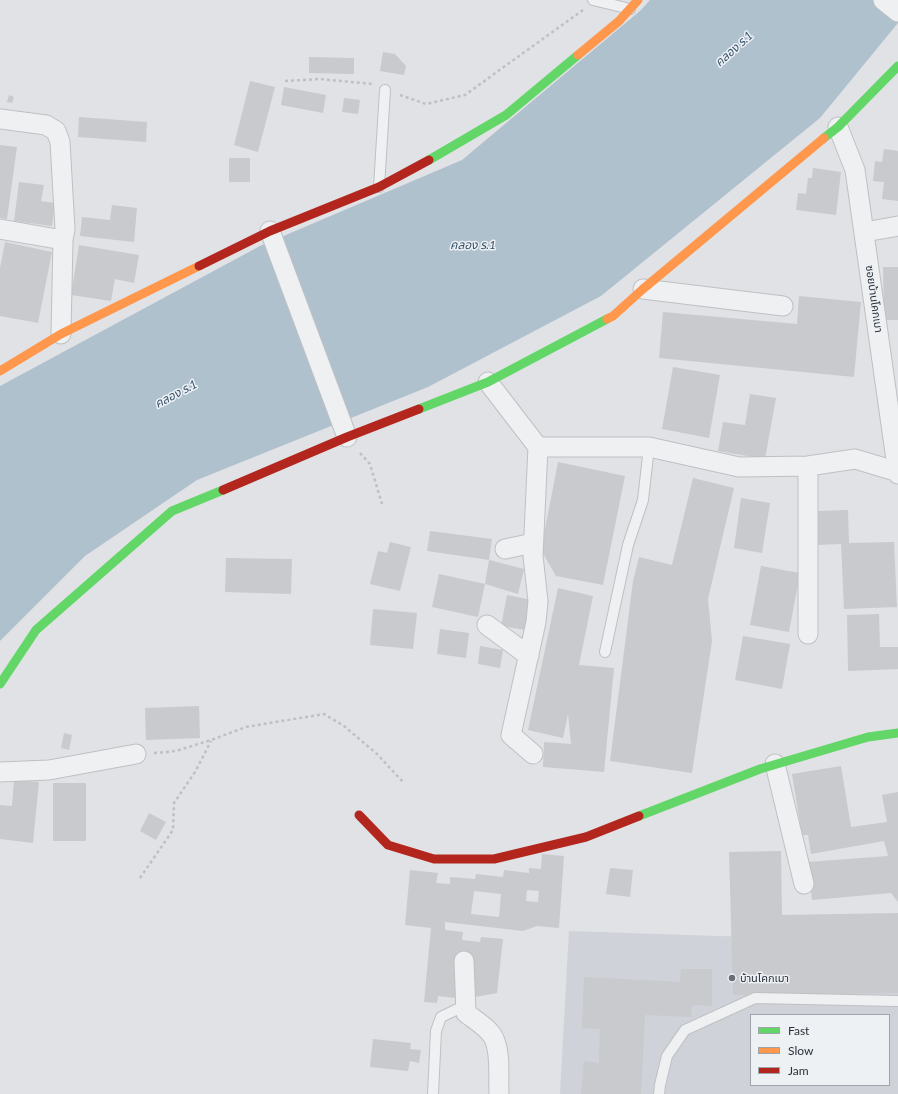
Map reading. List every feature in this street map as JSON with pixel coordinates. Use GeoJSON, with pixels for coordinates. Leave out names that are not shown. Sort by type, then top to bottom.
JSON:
{"type":"FeatureCollection","features":[{"type":"Feature","properties":{"kind":"street"},"geometry":{"type":"LineString","coordinates":[[0,371],[62,334],[270,231],[379,187],[448,150],[506,115],[620,21],[638,0]]}},
{"type":"Feature","properties":{"kind":"street"},"geometry":{"type":"LineString","coordinates":[[884,0],[898,12]]}},
{"type":"Feature","properties":{"kind":"street"},"geometry":{"type":"LineString","coordinates":[[0,684],[36,630],[172,511],[347,438],[488,382],[613,316],[643,289],[838,127],[898,66]]}},
{"type":"Feature","properties":{"kind":"street"},"geometry":{"type":"LineString","coordinates":[[0,119],[46,125],[56,131],[60,142],[65,229],[63,240],[62,334]]}},
{"type":"Feature","properties":{"kind":"street","name":"ซอยบ้านโคกเมา"},"geometry":{"type":"LineString","coordinates":[[838,127],[855,170],[898,473]]}},
{"type":"Feature","properties":{"kind":"street"},"geometry":{"type":"LineString","coordinates":[[864,232],[898,226]]}},
{"type":"Feature","properties":{"kind":"street"},"geometry":{"type":"LineString","coordinates":[[0,229],[63,240]]}},
{"type":"Feature","properties":{"kind":"street"},"geometry":{"type":"LineString","coordinates":[[270,231],[347,438]]}},
{"type":"Feature","properties":{"kind":"street"},"geometry":{"type":"LineString","coordinates":[[643,289],[783,306]]}},
{"type":"Feature","properties":{"kind":"street"},"geometry":{"type":"LineString","coordinates":[[488,382],[538,447],[533,543],[534,570],[538,601],[536,622],[511,735],[533,754]]}},
{"type":"Feature","properties":{"kind":"street"},"geometry":{"type":"LineString","coordinates":[[538,447],[649,447],[739,467],[808,466],[855,459],[898,473]]}},
{"type":"Feature","properties":{"kind":"street"},"geometry":{"type":"LineString","coordinates":[[808,466],[808,634]]}},
{"type":"Feature","properties":{"kind":"street"},"geometry":{"type":"LineString","coordinates":[[505,549],[533,543]]}},
{"type":"Feature","properties":{"kind":"street"},"geometry":{"type":"LineString","coordinates":[[488,625],[529,656]]}},
{"type":"Feature","properties":{"kind":"street"},"geometry":{"type":"LineString","coordinates":[[359,815],[388,845],[434,859],[494,859],[586,836],[775,764],[868,737],[898,733]]}},
{"type":"Feature","properties":{"kind":"street"},"geometry":{"type":"LineString","coordinates":[[0,772],[49,770],[136,754]]}},
{"type":"Feature","properties":{"kind":"street"},"geometry":{"type":"LineString","coordinates":[[775,764],[804,884]]}},
{"type":"Feature","properties":{"kind":"street"},"geometry":{"type":"LineString","coordinates":[[464,961],[466,1013],[484,1026],[495,1040],[498,1054],[498,1094]]}},
{"type":"Feature","properties":{"kind":"lane"},"geometry":{"type":"LineString","coordinates":[[595,0],[631,9]]}},
{"type":"Feature","properties":{"kind":"lane"},"geometry":{"type":"LineString","coordinates":[[379,187],[385,90]]}},
{"type":"Feature","properties":{"kind":"lane"},"geometry":{"type":"LineString","coordinates":[[605,652],[628,545],[643,500],[649,447]]}},
{"type":"Feature","properties":{"kind":"lane"},"geometry":{"type":"LineString","coordinates":[[660,1094],[660,1085],[667,1056],[685,1030],[755,998],[898,1001]]}},
{"type":"Feature","properties":{"kind":"lane"},"geometry":{"type":"LineString","coordinates":[[433,1094],[436,1031],[441,1018],[466,1004]]}},
{"type":"Feature","properties":{"kind":"path"},"geometry":{"type":"LineString","coordinates":[[285,81],[320,79],[375,84],[385,90],[426,104],[465,95],[595,0]]}},
{"type":"Feature","properties":{"kind":"path"},"geometry":{"type":"LineString","coordinates":[[347,438],[370,464],[382,504]]}},
{"type":"Feature","properties":{"kind":"path"},"geometry":{"type":"LineString","coordinates":[[136,754],[176,751],[246,727],[324,714],[344,726],[377,754],[404,783]]}},
{"type":"Feature","properties":{"kind":"path"},"geometry":{"type":"LineString","coordinates":[[140,878],[173,830],[174,803],[196,772],[211,740]]}},
{"type":"Feature","properties":{"kind":"shaded area","name":"บ้านโคกเมา"},"geometry":{"type":"Polygon","coordinates":[[[569,931],[898,942],[898,1094],[560,1094],[569,931]]]}},
{"type":"Feature","properties":{"kind":"water","name":"คลอง ร.1"},"geometry":{"type":"Polygon","coordinates":[[[650,0],[898,0],[898,23],[820,118],[601,296],[428,387],[197,480],[85,556],[0,641],[0,386],[260,246],[462,160],[641,10],[650,0]]]}},
{"type":"Feature","properties":{"kind":"building"},"geometry":{"type":"Polygon","coordinates":[[[383,52],[395,54],[406,66],[404,75],[380,71],[383,52]]]}},
{"type":"Feature","properties":{"kind":"building"},"geometry":{"type":"Polygon","coordinates":[[[309,57],[354,58],[354,74],[309,73],[309,57]]]}},
{"type":"Feature","properties":{"kind":"building"},"geometry":{"type":"Polygon","coordinates":[[[250,81],[275,87],[258,152],[234,145],[250,81]]]}},
{"type":"Feature","properties":{"kind":"building"},"geometry":{"type":"Polygon","coordinates":[[[284,87],[326,95],[323,113],[281,105],[284,87]]]}},
{"type":"Feature","properties":{"kind":"building"},"geometry":{"type":"Polygon","coordinates":[[[9,95],[14,97],[12,103],[7,102],[9,95]]]}},
{"type":"Feature","properties":{"kind":"building"},"geometry":{"type":"Polygon","coordinates":[[[344,98],[360,100],[358,114],[342,112],[344,98]]]}},
{"type":"Feature","properties":{"kind":"building"},"geometry":{"type":"Polygon","coordinates":[[[79,117],[147,122],[146,142],[78,137],[79,117]]]}},
{"type":"Feature","properties":{"kind":"building"},"geometry":{"type":"Polygon","coordinates":[[[0,145],[17,147],[7,219],[0,218],[0,145]]]}},
{"type":"Feature","properties":{"kind":"building"},"geometry":{"type":"Polygon","coordinates":[[[884,149],[898,151],[898,201],[882,199],[884,182],[873,181],[875,161],[882,162],[884,149]]]}},
{"type":"Feature","properties":{"kind":"building"},"geometry":{"type":"Polygon","coordinates":[[[229,158],[250,158],[250,182],[229,182],[229,158]]]}},
{"type":"Feature","properties":{"kind":"building"},"geometry":{"type":"Polygon","coordinates":[[[813,168],[841,172],[836,215],[796,210],[798,193],[806,194],[808,178],[812,178],[813,168]]]}},
{"type":"Feature","properties":{"kind":"building"},"geometry":{"type":"Polygon","coordinates":[[[19,182],[44,185],[41,201],[55,203],[52,226],[14,221],[19,182]]]}},
{"type":"Feature","properties":{"kind":"building"},"geometry":{"type":"Polygon","coordinates":[[[112,205],[137,208],[134,242],[80,236],[82,217],[110,220],[112,205]]]}},
{"type":"Feature","properties":{"kind":"building"},"geometry":{"type":"Polygon","coordinates":[[[5,242],[52,252],[38,323],[0,316],[0,268],[5,242]]]}},
{"type":"Feature","properties":{"kind":"building"},"geometry":{"type":"Polygon","coordinates":[[[79,245],[139,255],[134,283],[115,279],[111,301],[71,295],[79,245]]]}},
{"type":"Feature","properties":{"kind":"building"},"geometry":{"type":"Polygon","coordinates":[[[883,267],[898,267],[898,320],[884,320],[883,267]]]}},
{"type":"Feature","properties":{"kind":"building"},"geometry":{"type":"Polygon","coordinates":[[[799,296],[861,302],[854,377],[659,358],[663,312],[797,324],[799,296]]]}},
{"type":"Feature","properties":{"kind":"building"},"geometry":{"type":"Polygon","coordinates":[[[673,367],[720,375],[709,438],[662,429],[673,367]]]}},
{"type":"Feature","properties":{"kind":"building"},"geometry":{"type":"Polygon","coordinates":[[[750,394],[776,398],[765,459],[718,451],[723,422],[745,425],[750,394]]]}},
{"type":"Feature","properties":{"kind":"building"},"geometry":{"type":"Polygon","coordinates":[[[558,462],[625,476],[603,585],[556,576],[541,550],[558,462]]]}},
{"type":"Feature","properties":{"kind":"building"},"geometry":{"type":"Polygon","coordinates":[[[693,478],[734,488],[708,599],[712,641],[692,773],[610,761],[633,581],[639,557],[672,565],[693,478]]]}},
{"type":"Feature","properties":{"kind":"building"},"geometry":{"type":"Polygon","coordinates":[[[741,498],[770,503],[762,553],[734,548],[741,498]]]}},
{"type":"Feature","properties":{"kind":"building"},"geometry":{"type":"Polygon","coordinates":[[[848,510],[849,543],[894,542],[897,607],[844,609],[841,544],[817,545],[816,511],[848,510]]]}},
{"type":"Feature","properties":{"kind":"building"},"geometry":{"type":"Polygon","coordinates":[[[430,531],[492,539],[489,560],[427,551],[430,531]]]}},
{"type":"Feature","properties":{"kind":"building"},"geometry":{"type":"Polygon","coordinates":[[[390,542],[411,547],[400,591],[370,584],[378,551],[387,553],[390,542]]]}},
{"type":"Feature","properties":{"kind":"building"},"geometry":{"type":"Polygon","coordinates":[[[226,558],[292,559],[291,594],[225,592],[226,558]]]}},
{"type":"Feature","properties":{"kind":"building"},"geometry":{"type":"Polygon","coordinates":[[[489,560],[524,569],[518,594],[485,584],[489,560]]]}},
{"type":"Feature","properties":{"kind":"building"},"geometry":{"type":"Polygon","coordinates":[[[761,566],[800,573],[789,632],[750,625],[761,566]]]}},
{"type":"Feature","properties":{"kind":"building"},"geometry":{"type":"Polygon","coordinates":[[[439,574],[485,584],[478,617],[432,607],[439,574]]]}},
{"type":"Feature","properties":{"kind":"building"},"geometry":{"type":"Polygon","coordinates":[[[558,588],[593,596],[579,665],[614,668],[604,772],[543,767],[544,742],[571,744],[568,714],[563,738],[528,730],[558,588]]]}},
{"type":"Feature","properties":{"kind":"building"},"geometry":{"type":"Polygon","coordinates":[[[507,595],[532,600],[526,630],[501,626],[507,595]]]}},
{"type":"Feature","properties":{"kind":"building"},"geometry":{"type":"Polygon","coordinates":[[[373,609],[417,613],[413,649],[370,645],[373,609]]]}},
{"type":"Feature","properties":{"kind":"building"},"geometry":{"type":"Polygon","coordinates":[[[879,614],[880,647],[898,647],[898,669],[848,671],[847,615],[879,614]]]}},
{"type":"Feature","properties":{"kind":"building"},"geometry":{"type":"Polygon","coordinates":[[[440,629],[469,633],[466,658],[437,654],[440,629]]]}},
{"type":"Feature","properties":{"kind":"building"},"geometry":{"type":"Polygon","coordinates":[[[743,636],[790,644],[782,689],[735,680],[743,636]]]}},
{"type":"Feature","properties":{"kind":"building"},"geometry":{"type":"Polygon","coordinates":[[[480,646],[503,650],[500,668],[478,664],[480,646]]]}},
{"type":"Feature","properties":{"kind":"building"},"geometry":{"type":"Polygon","coordinates":[[[199,706],[200,738],[146,740],[145,708],[199,706]]]}},
{"type":"Feature","properties":{"kind":"building"},"geometry":{"type":"Polygon","coordinates":[[[64,733],[72,735],[69,750],[61,748],[64,733]]]}},
{"type":"Feature","properties":{"kind":"building"},"geometry":{"type":"Polygon","coordinates":[[[841,766],[851,827],[887,822],[882,795],[898,792],[898,902],[891,893],[812,900],[808,862],[888,856],[884,841],[811,854],[808,835],[802,835],[792,774],[841,766]]]}},
{"type":"Feature","properties":{"kind":"building"},"geometry":{"type":"Polygon","coordinates":[[[14,780],[39,782],[33,843],[0,839],[0,805],[12,806],[14,780]]]}},
{"type":"Feature","properties":{"kind":"building"},"geometry":{"type":"Polygon","coordinates":[[[53,783],[86,783],[86,841],[53,841],[53,783]]]}},
{"type":"Feature","properties":{"kind":"building"},"geometry":{"type":"Polygon","coordinates":[[[149,813],[166,822],[156,840],[140,831],[149,813]]]}},
{"type":"Feature","properties":{"kind":"building"},"geometry":{"type":"Polygon","coordinates":[[[781,851],[782,915],[898,913],[898,993],[733,995],[729,852],[781,851]]]}},
{"type":"Feature","properties":{"kind":"building"},"geometry":{"type":"Polygon","coordinates":[[[542,854],[564,856],[559,928],[537,926],[523,931],[445,922],[445,930],[463,932],[462,940],[480,942],[481,937],[503,939],[497,993],[475,997],[475,991],[456,989],[455,998],[438,996],[437,1003],[424,1002],[431,928],[405,925],[410,870],[438,873],[436,883],[450,884],[450,877],[475,879],[476,874],[503,877],[504,870],[529,873],[529,868],[541,869],[542,854]],[[527,890],[526,901],[538,902],[539,891],[527,890]],[[474,891],[471,914],[499,917],[501,894],[474,891]]]}},
{"type":"Feature","properties":{"kind":"building"},"geometry":{"type":"Polygon","coordinates":[[[610,868],[633,870],[630,897],[606,894],[610,868]]]}},
{"type":"Feature","properties":{"kind":"building"},"geometry":{"type":"Polygon","coordinates":[[[681,969],[712,969],[712,1006],[692,1005],[691,1017],[645,1015],[641,1094],[581,1094],[584,1061],[599,1063],[600,1029],[582,1028],[584,977],[680,982],[681,969]]]}},
{"type":"Feature","properties":{"kind":"building"},"geometry":{"type":"Polygon","coordinates":[[[373,1039],[411,1043],[410,1049],[421,1050],[419,1063],[410,1061],[408,1071],[370,1067],[373,1039]]]}},
{"type":"Feature","properties":{"kind":"traffic: fast"},"geometry":{"type":"LineString","coordinates":[[429,160],[506,115],[578,55]]}},
{"type":"Feature","properties":{"kind":"traffic: fast"},"geometry":{"type":"LineString","coordinates":[[824,138],[838,127],[898,66]]}},
{"type":"Feature","properties":{"kind":"traffic: fast"},"geometry":{"type":"LineString","coordinates":[[419,409],[488,382],[607,319]]}},
{"type":"Feature","properties":{"kind":"traffic: fast"},"geometry":{"type":"LineString","coordinates":[[0,684],[36,630],[172,511],[223,490]]}},
{"type":"Feature","properties":{"kind":"traffic: fast"},"geometry":{"type":"LineString","coordinates":[[639,816],[760,769],[868,737],[898,733]]}},
{"type":"Feature","properties":{"kind":"traffic: slow"},"geometry":{"type":"LineString","coordinates":[[578,55],[619,21],[638,0]]}},
{"type":"Feature","properties":{"kind":"traffic: slow"},"geometry":{"type":"LineString","coordinates":[[607,319],[613,316],[643,289],[824,138]]}},
{"type":"Feature","properties":{"kind":"traffic: slow"},"geometry":{"type":"LineString","coordinates":[[0,371],[61,334],[199,266]]}},
{"type":"Feature","properties":{"kind":"traffic: jam"},"geometry":{"type":"LineString","coordinates":[[199,266],[270,231],[379,187],[429,160]]}},
{"type":"Feature","properties":{"kind":"traffic: jam"},"geometry":{"type":"LineString","coordinates":[[223,490],[347,437],[419,409]]}},
{"type":"Feature","properties":{"kind":"traffic: jam"},"geometry":{"type":"LineString","coordinates":[[359,815],[388,845],[434,859],[494,859],[586,837],[639,816]]}},
{"type":"Feature","properties":{"kind":"place","name":"บ้านโคกเมา"},"geometry":{"type":"Point","coordinates":[732,978]}}]}
